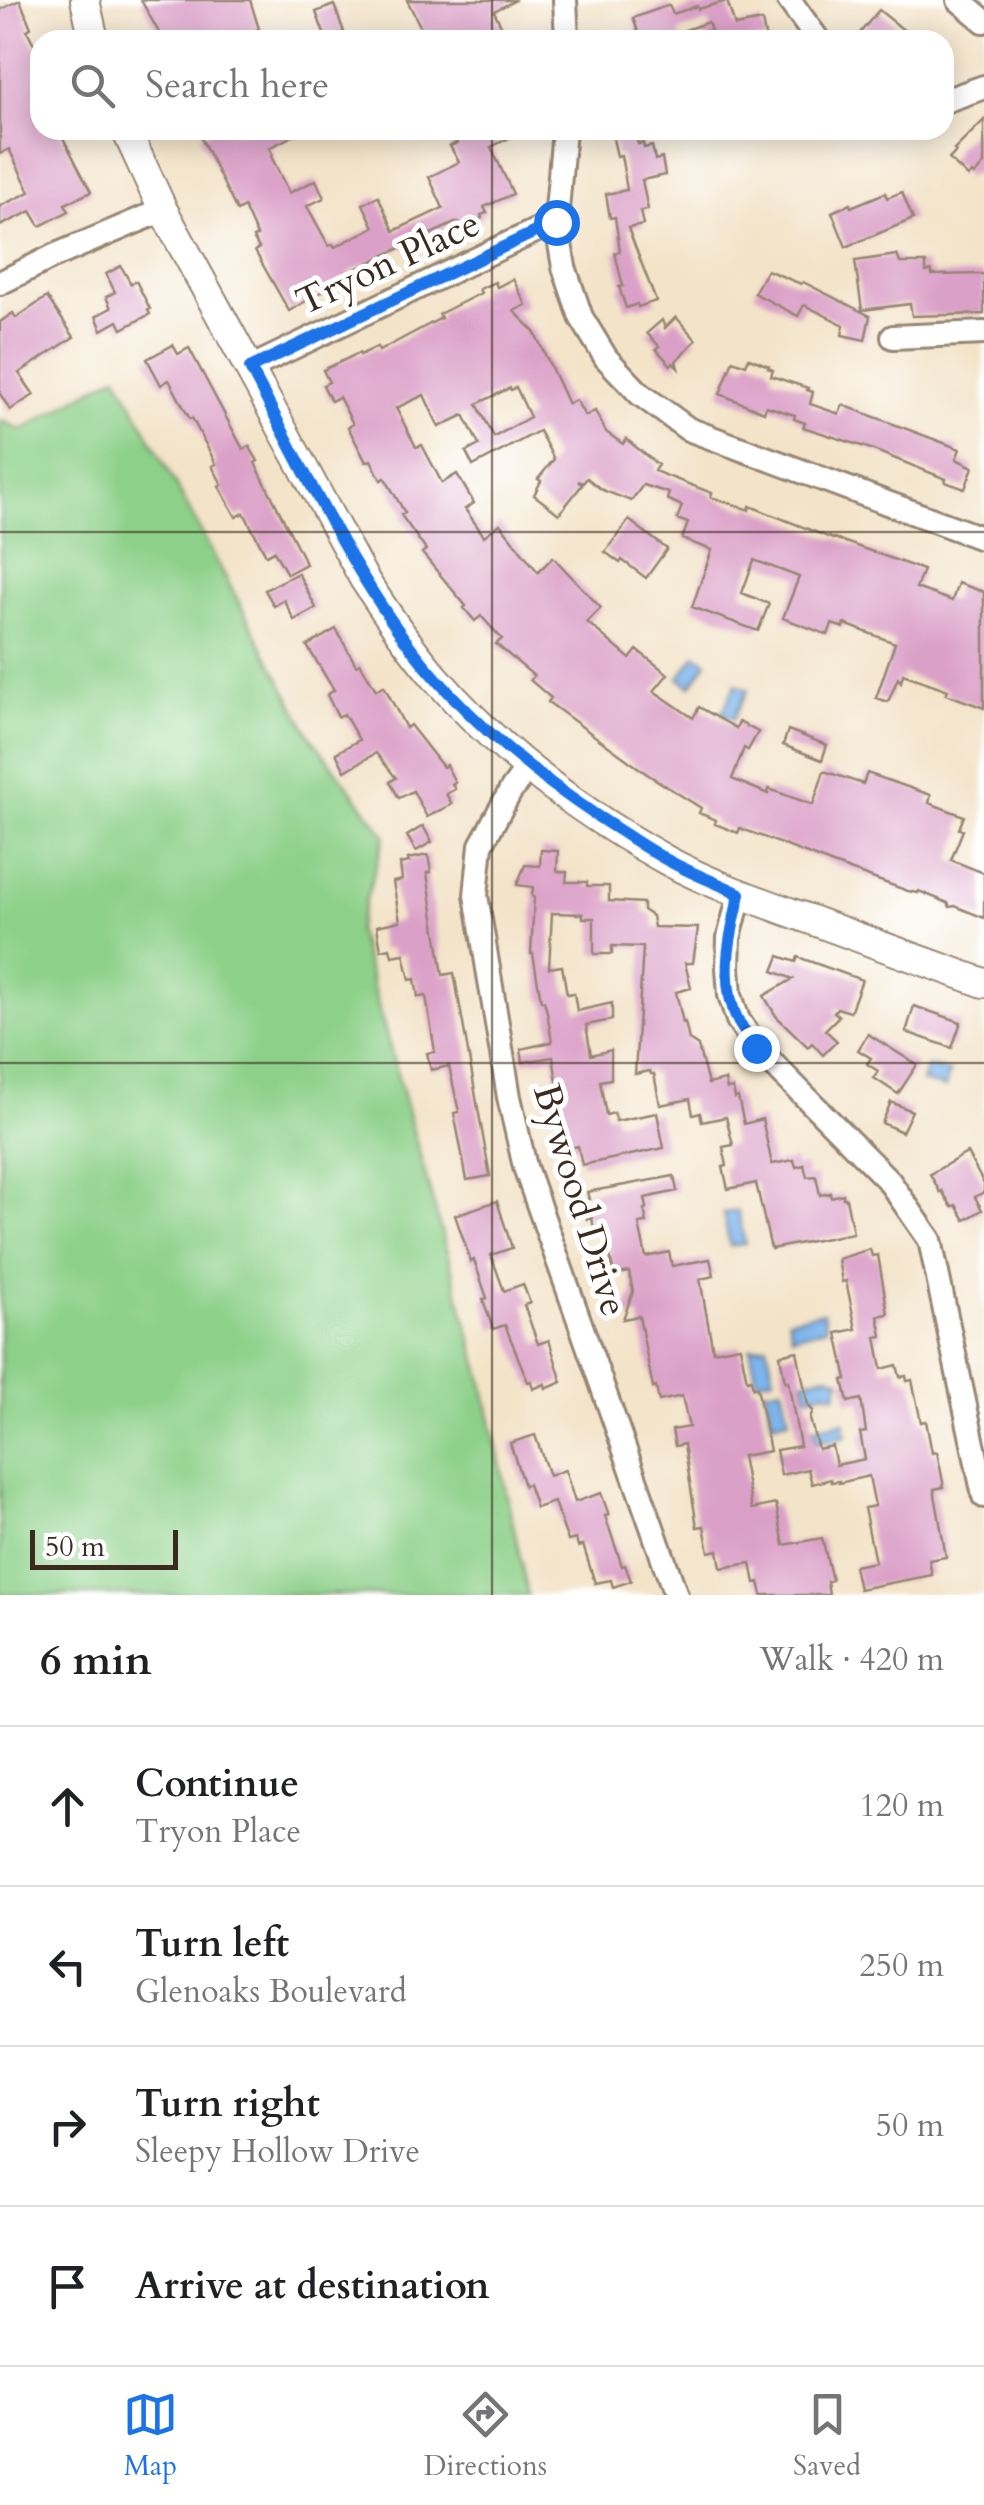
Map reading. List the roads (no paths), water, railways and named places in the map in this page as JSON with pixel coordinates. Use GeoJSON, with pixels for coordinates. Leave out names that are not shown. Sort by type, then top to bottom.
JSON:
{"type":"FeatureCollection","features":[{"type":"Feature","properties":{"kind":"street"},"geometry":{"type":"LineString","coordinates":[[86,0],[92,30]]}},
{"type":"Feature","properties":{"kind":"street"},"geometry":{"type":"LineString","coordinates":[[566,0],[567,30]]}},
{"type":"Feature","properties":{"kind":"street"},"geometry":{"type":"LineString","coordinates":[[789,0],[811,30]]}},
{"type":"Feature","properties":{"kind":"street"},"geometry":{"type":"LineString","coordinates":[[959,0],[984,21]]}},
{"type":"Feature","properties":{"kind":"street"},"geometry":{"type":"LineString","coordinates":[[954,98],[984,87]]}},
{"type":"Feature","properties":{"kind":"street"},"geometry":{"type":"LineString","coordinates":[[131,140],[163,210],[364,580],[436,679],[474,718],[528,767],[594,815],[668,861],[740,894],[984,983]]}},
{"type":"Feature","properties":{"kind":"street"},"geometry":{"type":"LineString","coordinates":[[563,140],[556,222],[564,267],[581,317],[606,358],[640,394],[688,429],[984,539]]}},
{"type":"Feature","properties":{"kind":"street"},"geometry":{"type":"LineString","coordinates":[[0,283],[163,210]]}},
{"type":"Feature","properties":{"kind":"street","name":"Tryon Place"},"geometry":{"type":"LineString","coordinates":[[250,368],[556,222]]}},
{"type":"Feature","properties":{"kind":"street"},"geometry":{"type":"LineString","coordinates":[[892,337],[984,333]]}},
{"type":"Feature","properties":{"kind":"street","name":"Bywood Drive"},"geometry":{"type":"LineString","coordinates":[[528,767],[482,845],[476,895],[509,1097],[526,1167],[676,1595]]}},
{"type":"Feature","properties":{"kind":"street"},"geometry":{"type":"LineString","coordinates":[[740,894],[729,938],[728,968],[738,1020],[756,1048],[889,1181],[930,1240],[984,1496]]}},
{"type":"Feature","properties":{"kind":"water"},"geometry":{"type":"Polygon","coordinates":[[[696,655],[707,662],[691,686],[679,678],[696,655]]]}},
{"type":"Feature","properties":{"kind":"water"},"geometry":{"type":"Polygon","coordinates":[[[736,684],[748,690],[733,719],[722,713],[736,684]]]}},
{"type":"Feature","properties":{"kind":"water"},"geometry":{"type":"Polygon","coordinates":[[[927,1066],[949,1072],[945,1088],[922,1082],[927,1066]]]}},
{"type":"Feature","properties":{"kind":"water"},"geometry":{"type":"Polygon","coordinates":[[[738,1211],[745,1244],[730,1246],[723,1213],[738,1211]]]}},
{"type":"Feature","properties":{"kind":"water"},"geometry":{"type":"Polygon","coordinates":[[[823,1312],[826,1328],[792,1336],[788,1319],[823,1312]]]}},
{"type":"Feature","properties":{"kind":"water"},"geometry":{"type":"Polygon","coordinates":[[[767,1345],[774,1377],[757,1381],[750,1348],[767,1345]]]}},
{"type":"Feature","properties":{"kind":"water"},"geometry":{"type":"Polygon","coordinates":[[[827,1375],[840,1379],[836,1395],[824,1392],[808,1396],[804,1381],[827,1375]]]}},
{"type":"Feature","properties":{"kind":"water"},"geometry":{"type":"Polygon","coordinates":[[[782,1387],[789,1419],[772,1423],[765,1390],[782,1387]]]}},
{"type":"Feature","properties":{"kind":"water"},"geometry":{"type":"Polygon","coordinates":[[[844,1422],[846,1436],[817,1442],[814,1428],[844,1422]]]}}]}
